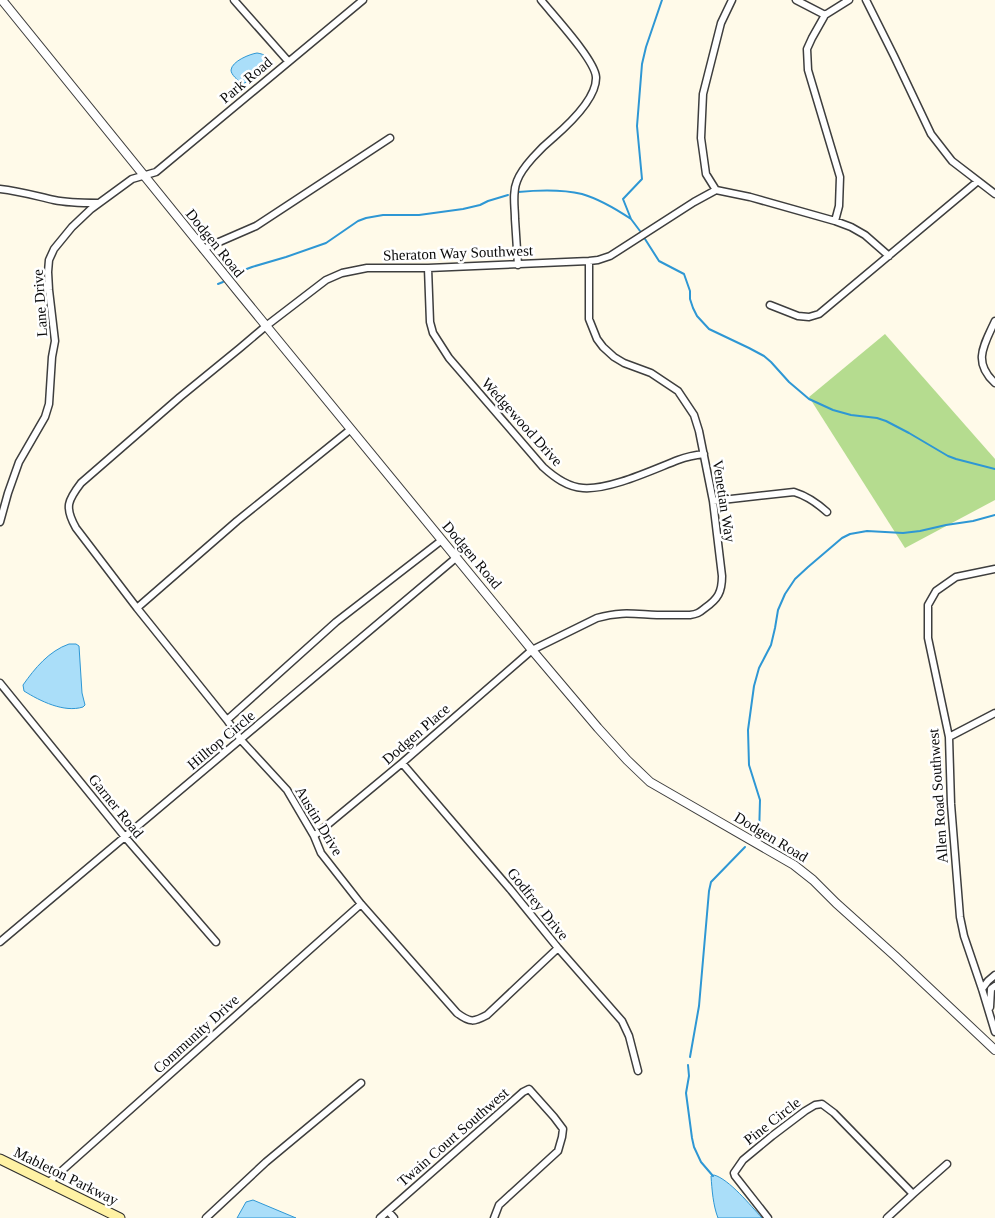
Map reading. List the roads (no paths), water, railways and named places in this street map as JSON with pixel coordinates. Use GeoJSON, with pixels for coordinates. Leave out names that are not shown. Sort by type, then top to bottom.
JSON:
{"type":"FeatureCollection","features":[{"type":"Feature","properties":{"kind":"main road","name":"Mableton Parkway"},"geometry":{"type":"LineString","coordinates":[[0,1159],[120,1218]]}},
{"type":"Feature","properties":{"kind":"street","name":"Dodgen Road"},"geometry":{"type":"LineString","coordinates":[[2,0],[203,249],[532,650],[627,760],[650,782],[794,865],[813,880],[995,1050]]}},
{"type":"Feature","properties":{"kind":"street"},"geometry":{"type":"LineString","coordinates":[[234,0],[288,62]]}},
{"type":"Feature","properties":{"kind":"street","name":"Park Road"},"geometry":{"type":"LineString","coordinates":[[144,176],[156,172],[363,0]]}},
{"type":"Feature","properties":{"kind":"street"},"geometry":{"type":"LineString","coordinates":[[518,265],[514,196],[519,175],[543,146],[568,126],[584,106],[595,87],[596,76],[591,63],[566,29],[541,0]]}},
{"type":"Feature","properties":{"kind":"street"},"geometry":{"type":"LineString","coordinates":[[732,0],[721,22],[703,94],[701,138],[706,174],[716,190],[750,197],[851,227],[865,235],[889,256]]}},
{"type":"Feature","properties":{"kind":"street"},"geometry":{"type":"LineString","coordinates":[[796,0],[825,15]]}},
{"type":"Feature","properties":{"kind":"street"},"geometry":{"type":"LineString","coordinates":[[835,221],[839,206],[840,177],[808,70],[807,49],[825,15],[849,0]]}},
{"type":"Feature","properties":{"kind":"street"},"geometry":{"type":"LineString","coordinates":[[866,0],[931,134],[952,162],[995,194]]}},
{"type":"Feature","properties":{"kind":"street"},"geometry":{"type":"LineString","coordinates":[[203,249],[256,226],[390,138]]}},
{"type":"Feature","properties":{"kind":"street","name":"Lane Drive"},"geometry":{"type":"LineString","coordinates":[[0,522],[19,462],[24,450],[45,418],[49,404],[52,357],[55,344],[49,290],[49,260],[54,249],[91,209],[132,179],[144,176]]}},
{"type":"Feature","properties":{"kind":"street"},"geometry":{"type":"LineString","coordinates":[[770,305],[798,316],[809,318],[818,314],[978,182]]}},
{"type":"Feature","properties":{"kind":"street"},"geometry":{"type":"LineString","coordinates":[[0,189],[82,204],[99,203]]}},
{"type":"Feature","properties":{"kind":"street","name":"Sheraton Way Southwest"},"geometry":{"type":"LineString","coordinates":[[68,510],[69,501],[80,482],[266,326],[326,280],[342,273],[367,268],[518,265],[598,260],[610,256],[716,190]]}},
{"type":"Feature","properties":{"kind":"street","name":"Venetian Way"},"geometry":{"type":"LineString","coordinates":[[532,650],[597,618],[608,615],[618,613],[698,614],[712,603],[722,586],[713,501],[694,415],[678,391],[651,373],[624,363],[614,357],[597,339],[589,319],[589,261]]}},
{"type":"Feature","properties":{"kind":"street","name":"Wedgewood Drive"},"geometry":{"type":"LineString","coordinates":[[428,268],[430,322],[433,333],[449,358],[553,477],[569,485],[581,488],[594,488],[650,472],[680,459],[704,454]]}},
{"type":"Feature","properties":{"kind":"street"},"geometry":{"type":"LineString","coordinates":[[995,321],[981,353],[985,372],[995,383]]}},
{"type":"Feature","properties":{"kind":"street"},"geometry":{"type":"LineString","coordinates":[[137,608],[236,521],[351,429]]}},
{"type":"Feature","properties":{"kind":"street"},"geometry":{"type":"LineString","coordinates":[[713,501],[794,492],[813,499],[826,512]]}},
{"type":"Feature","properties":{"kind":"street","name":"Austin Drive"},"geometry":{"type":"LineString","coordinates":[[68,510],[76,528],[137,608],[241,740],[287,790],[314,836],[321,853],[361,904],[457,1013],[468,1020],[476,1021],[487,1015],[558,948]]}},
{"type":"Feature","properties":{"kind":"street"},"geometry":{"type":"LineString","coordinates":[[227,720],[336,622],[442,540]]}},
{"type":"Feature","properties":{"kind":"street","name":"Hilltop Circle"},"geometry":{"type":"LineString","coordinates":[[0,942],[456,557]]}},
{"type":"Feature","properties":{"kind":"street","name":"Allen Road Southwest"},"geometry":{"type":"LineString","coordinates":[[995,569],[956,577],[936,591],[928,605],[928,638],[949,737],[951,804],[960,917],[964,936],[995,1032]]}},
{"type":"Feature","properties":{"kind":"street","name":"Dodgen Place"},"geometry":{"type":"LineString","coordinates":[[314,836],[402,763],[532,650]]}},
{"type":"Feature","properties":{"kind":"street","name":"Garner Road"},"geometry":{"type":"LineString","coordinates":[[0,683],[125,837],[216,942]]}},
{"type":"Feature","properties":{"kind":"street"},"geometry":{"type":"LineString","coordinates":[[949,737],[995,713]]}},
{"type":"Feature","properties":{"kind":"street","name":"Godfrey Drive"},"geometry":{"type":"LineString","coordinates":[[402,763],[622,1022],[629,1036],[638,1070]]}},
{"type":"Feature","properties":{"kind":"street","name":"Community Drive"},"geometry":{"type":"LineString","coordinates":[[48,1183],[361,904]]}},
{"type":"Feature","properties":{"kind":"street"},"geometry":{"type":"LineString","coordinates":[[982,989],[995,975]]}},
{"type":"Feature","properties":{"kind":"street"},"geometry":{"type":"LineString","coordinates":[[982,989],[993,988],[990,998],[990,1016]]}},
{"type":"Feature","properties":{"kind":"street"},"geometry":{"type":"LineString","coordinates":[[206,1218],[266,1162],[361,1083]]}},
{"type":"Feature","properties":{"kind":"street","name":"Twain Court Southwest"},"geometry":{"type":"LineString","coordinates":[[380,1218],[523,1092],[529,1089],[563,1129],[560,1146],[558,1151],[499,1205],[494,1218]]}},
{"type":"Feature","properties":{"kind":"street","name":"Pine Circle"},"geometry":{"type":"LineString","coordinates":[[768,1218],[734,1173],[743,1160],[815,1105],[822,1104],[834,1113],[912,1194]]}},
{"type":"Feature","properties":{"kind":"street"},"geometry":{"type":"LineString","coordinates":[[887,1218],[947,1164]]}},
{"type":"Feature","properties":{"kind":"street"},"geometry":{"type":"LineString","coordinates":[[388,1211],[394,1218]]}},
{"type":"Feature","properties":{"kind":"water"},"geometry":{"type":"Polygon","coordinates":[[[257,53],[265,56],[268,61],[267,64],[245,83],[241,83],[232,74],[232,67],[242,58],[257,53]]]}},
{"type":"Feature","properties":{"kind":"water"},"geometry":{"type":"Polygon","coordinates":[[[69,644],[79,646],[82,693],[85,705],[76,708],[60,707],[37,699],[24,691],[23,685],[38,666],[55,651],[69,644]]]}},
{"type":"Feature","properties":{"kind":"water"},"geometry":{"type":"Polygon","coordinates":[[[714,1175],[733,1187],[762,1218],[718,1218],[712,1187],[711,1176],[714,1175]]]}},
{"type":"Feature","properties":{"kind":"water"},"geometry":{"type":"Polygon","coordinates":[[[253,1200],[296,1218],[237,1218],[246,1202],[253,1200]]]}},
{"type":"Feature","properties":{"kind":"waterway"},"geometry":{"type":"LineString","coordinates":[[640,231],[631,219],[623,199],[642,179],[637,126],[642,64],[662,0]]}},
{"type":"Feature","properties":{"kind":"waterway"},"geometry":{"type":"LineString","coordinates":[[518,192],[550,190],[582,194],[607,205],[631,219]]}},
{"type":"Feature","properties":{"kind":"waterway"},"geometry":{"type":"LineString","coordinates":[[231,277],[252,267],[326,243],[358,221],[366,218],[383,215],[419,215],[463,209],[508,195]]}},
{"type":"Feature","properties":{"kind":"waterway"},"geometry":{"type":"LineString","coordinates":[[645,239],[659,261],[684,274],[693,308],[697,316],[709,329],[764,356],[789,382],[809,399],[833,410],[886,421],[948,456],[995,469]]}},
{"type":"Feature","properties":{"kind":"waterway"},"geometry":{"type":"LineString","coordinates":[[218,284],[223,282]]}},
{"type":"Feature","properties":{"kind":"waterway"},"geometry":{"type":"LineString","coordinates":[[757,837],[759,836],[760,800],[749,765],[748,730],[754,686],[759,668],[771,645],[778,610],[785,594],[795,579],[842,538],[850,534],[867,531],[903,533],[920,531],[995,515]]}},
{"type":"Feature","properties":{"kind":"waterway"},"geometry":{"type":"LineString","coordinates":[[690,1057],[699,1006],[711,882],[745,847]]}},
{"type":"Feature","properties":{"kind":"waterway"},"geometry":{"type":"LineString","coordinates":[[688,1065],[689,1076],[686,1093],[694,1147],[701,1162],[713,1176]]}}]}
